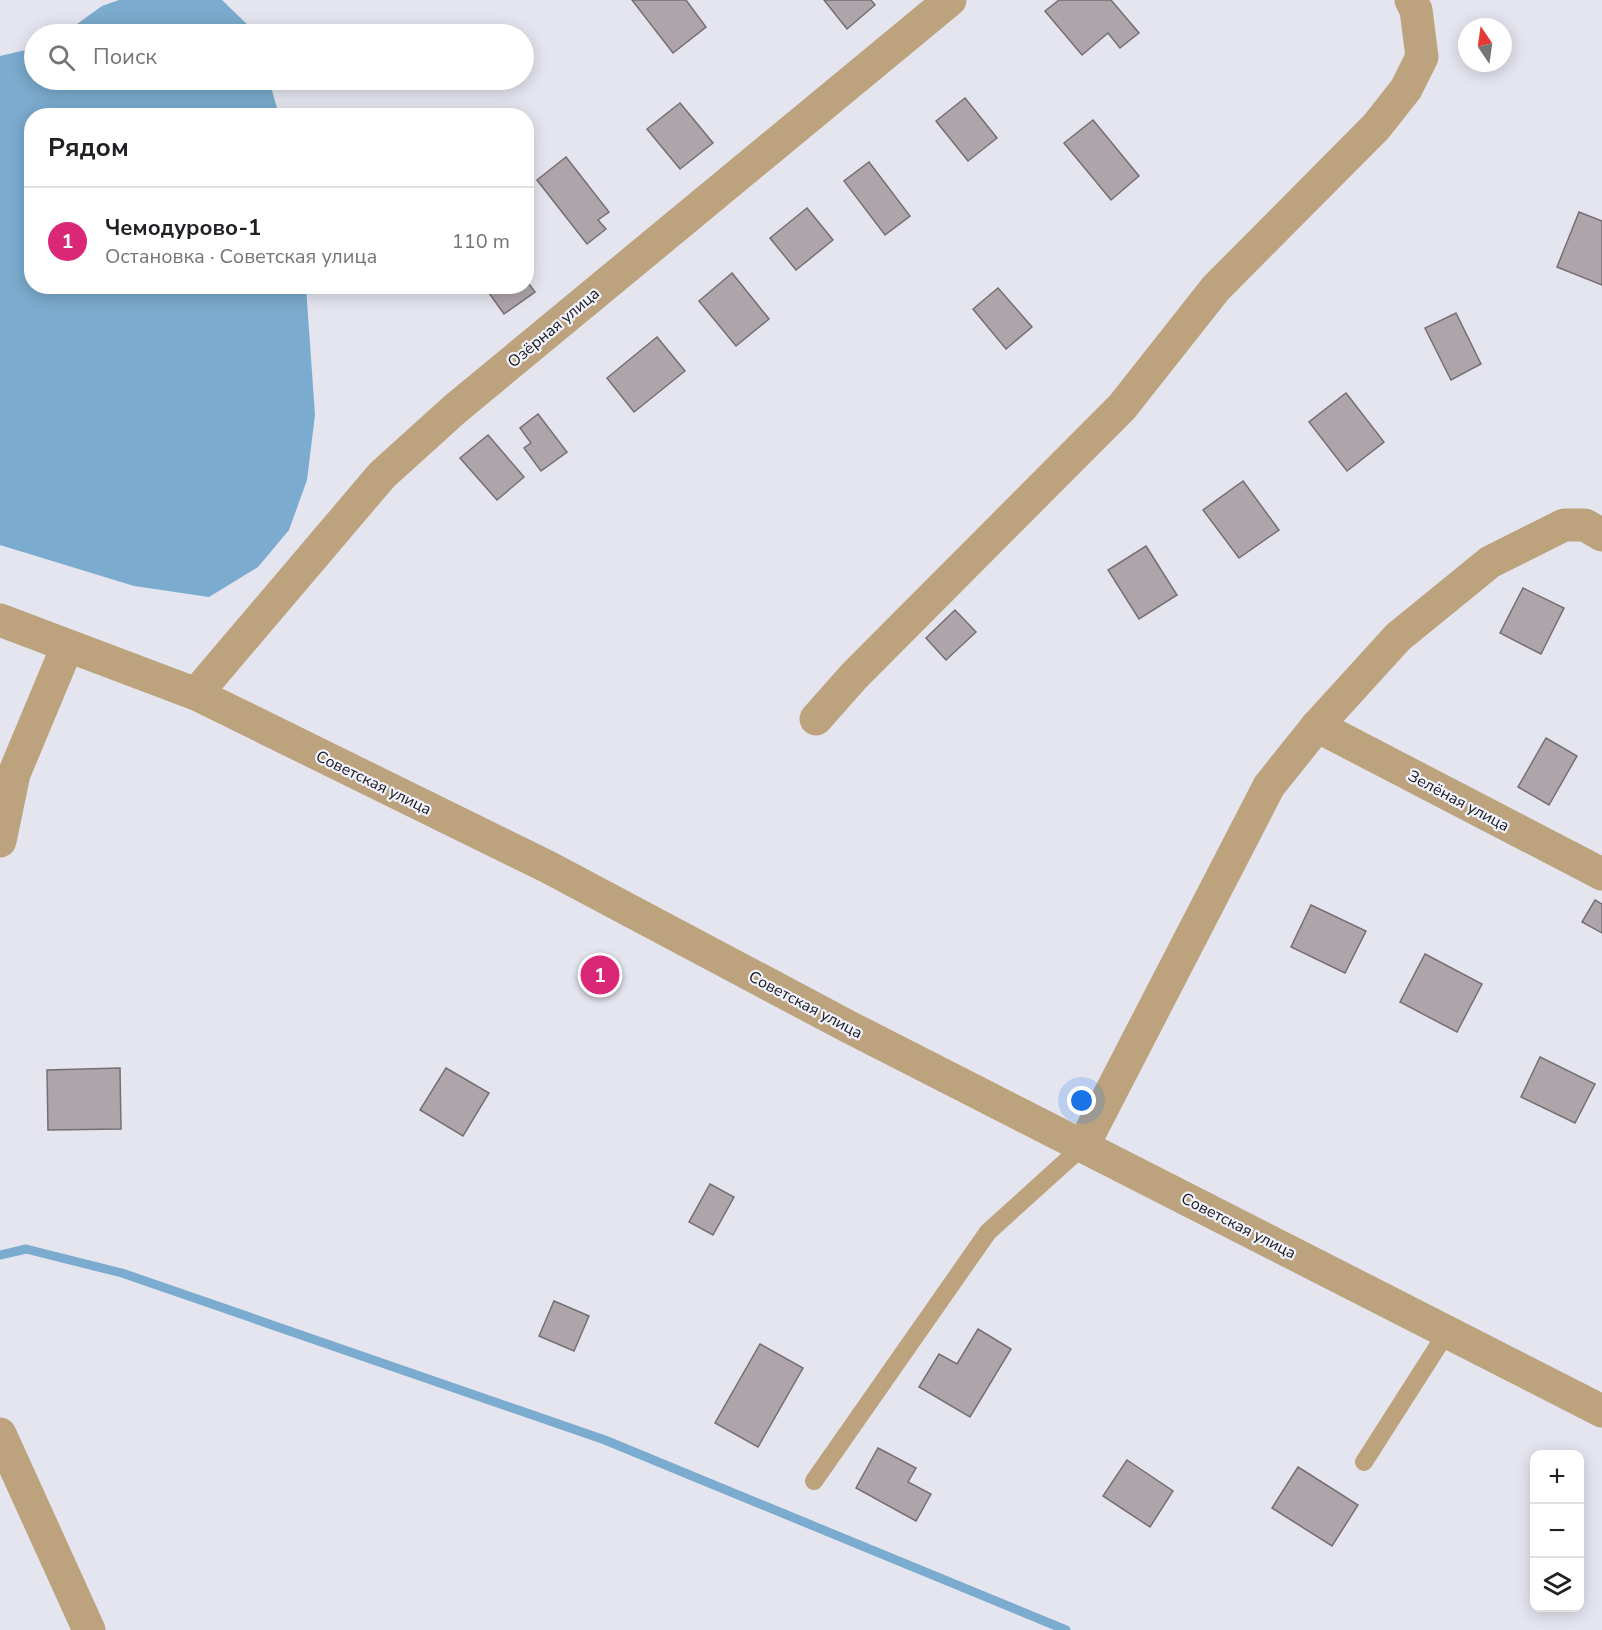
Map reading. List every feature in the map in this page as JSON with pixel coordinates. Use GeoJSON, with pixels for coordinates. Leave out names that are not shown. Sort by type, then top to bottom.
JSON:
{"type":"FeatureCollection","features":[{"type":"Feature","properties":{"kind":"street","name":"Озёрная улица"},"geometry":{"type":"LineString","coordinates":[[196,694],[374,484],[398,460],[455,409],[950,0]]}},
{"type":"Feature","properties":{"kind":"street"},"geometry":{"type":"LineString","coordinates":[[816,719],[854,676],[1122,406],[1216,288],[1376,127],[1406,89],[1422,57],[1416,10],[1411,0]]}},
{"type":"Feature","properties":{"kind":"street"},"geometry":{"type":"LineString","coordinates":[[1083,1146],[1269,786],[1317,726],[1398,637],[1490,562],[1564,525],[1585,525],[1602,534]]}},
{"type":"Feature","properties":{"kind":"street","name":"Советская улица"},"geometry":{"type":"LineString","coordinates":[[0,620],[196,694],[548,867],[859,1032],[1602,1411]]}},
{"type":"Feature","properties":{"kind":"street"},"geometry":{"type":"LineString","coordinates":[[0,841],[14,774],[67,647]]}},
{"type":"Feature","properties":{"kind":"street","name":"Зелёная улица"},"geometry":{"type":"LineString","coordinates":[[1317,726],[1602,874]]}},
{"type":"Feature","properties":{"kind":"street"},"geometry":{"type":"LineString","coordinates":[[0,1434],[89,1630]]}},
{"type":"Feature","properties":{"kind":"lane"},"geometry":{"type":"LineString","coordinates":[[814,1481],[988,1232],[1083,1146]]}},
{"type":"Feature","properties":{"kind":"lane"},"geometry":{"type":"LineString","coordinates":[[1364,1462],[1448,1332]]}},
{"type":"Feature","properties":{"kind":"water"},"geometry":{"type":"Polygon","coordinates":[[[119,0],[222,0],[247,24],[77,24],[102,6],[119,0]]]}},
{"type":"Feature","properties":{"kind":"water"},"geometry":{"type":"Polygon","coordinates":[[[24,50],[24,90],[272,90],[277,108],[24,108],[24,294],[306,294],[315,415],[307,480],[289,530],[258,567],[209,597],[134,586],[0,545],[0,56],[24,50]]]}},
{"type":"Feature","properties":{"kind":"building"},"geometry":{"type":"Polygon","coordinates":[[[632,0],[686,0],[706,27],[673,53],[632,0]]]}},
{"type":"Feature","properties":{"kind":"building"},"geometry":{"type":"Polygon","coordinates":[[[824,0],[871,0],[875,5],[847,29],[824,0]]]}},
{"type":"Feature","properties":{"kind":"building"},"geometry":{"type":"Polygon","coordinates":[[[1059,0],[1111,0],[1139,33],[1120,48],[1108,33],[1082,55],[1045,11],[1059,0]]]}},
{"type":"Feature","properties":{"kind":"building"},"geometry":{"type":"Polygon","coordinates":[[[965,98],[997,138],[968,161],[936,121],[965,98]]]}},
{"type":"Feature","properties":{"kind":"building"},"geometry":{"type":"Polygon","coordinates":[[[680,103],[713,143],[680,169],[647,129],[680,103]]]}},
{"type":"Feature","properties":{"kind":"building"},"geometry":{"type":"Polygon","coordinates":[[[1093,120],[1139,176],[1111,200],[1064,143],[1093,120]]]}},
{"type":"Feature","properties":{"kind":"building"},"geometry":{"type":"Polygon","coordinates":[[[566,157],[609,212],[598,220],[606,229],[587,244],[537,180],[566,157]]]}},
{"type":"Feature","properties":{"kind":"building"},"geometry":{"type":"Polygon","coordinates":[[[869,162],[910,216],[885,235],[844,181],[869,162]]]}},
{"type":"Feature","properties":{"kind":"building"},"geometry":{"type":"Polygon","coordinates":[[[807,208],[833,240],[796,270],[770,238],[807,208]]]}},
{"type":"Feature","properties":{"kind":"building"},"geometry":{"type":"Polygon","coordinates":[[[1579,212],[1602,221],[1602,285],[1557,267],[1579,212]]]}},
{"type":"Feature","properties":{"kind":"building"},"geometry":{"type":"Polygon","coordinates":[[[732,273],[769,319],[736,346],[699,301],[732,273]]]}},
{"type":"Feature","properties":{"kind":"building"},"geometry":{"type":"Polygon","coordinates":[[[998,288],[1032,327],[1006,349],[973,309],[998,288]]]}},
{"type":"Feature","properties":{"kind":"building"},"geometry":{"type":"Polygon","coordinates":[[[490,294],[532,294],[504,314],[490,294]]]}},
{"type":"Feature","properties":{"kind":"building"},"geometry":{"type":"Polygon","coordinates":[[[1456,313],[1481,364],[1451,380],[1425,328],[1456,313]]]}},
{"type":"Feature","properties":{"kind":"building"},"geometry":{"type":"Polygon","coordinates":[[[657,337],[685,371],[634,412],[607,378],[657,337]]]}},
{"type":"Feature","properties":{"kind":"building"},"geometry":{"type":"Polygon","coordinates":[[[1346,393],[1384,442],[1347,471],[1309,422],[1346,393]]]}},
{"type":"Feature","properties":{"kind":"building"},"geometry":{"type":"Polygon","coordinates":[[[538,414],[567,452],[541,471],[524,448],[531,443],[520,428],[538,414]]]}},
{"type":"Feature","properties":{"kind":"building"},"geometry":{"type":"Polygon","coordinates":[[[488,435],[524,477],[497,500],[460,458],[488,435]]]}},
{"type":"Feature","properties":{"kind":"building"},"geometry":{"type":"Polygon","coordinates":[[[1243,481],[1279,530],[1239,558],[1203,510],[1243,481]]]}},
{"type":"Feature","properties":{"kind":"building"},"geometry":{"type":"Polygon","coordinates":[[[1146,546],[1177,595],[1139,619],[1108,570],[1146,546]]]}},
{"type":"Feature","properties":{"kind":"building"},"geometry":{"type":"Polygon","coordinates":[[[1523,588],[1564,608],[1541,654],[1500,633],[1523,588]]]}},
{"type":"Feature","properties":{"kind":"building"},"geometry":{"type":"Polygon","coordinates":[[[955,610],[976,632],[946,660],[926,638],[955,610]]]}},
{"type":"Feature","properties":{"kind":"building"},"geometry":{"type":"Polygon","coordinates":[[[1546,738],[1577,756],[1549,805],[1518,787],[1546,738]]]}},
{"type":"Feature","properties":{"kind":"building"},"geometry":{"type":"Polygon","coordinates":[[[1595,900],[1602,904],[1602,933],[1582,922],[1595,900]]]}},
{"type":"Feature","properties":{"kind":"building"},"geometry":{"type":"Polygon","coordinates":[[[1311,905],[1366,931],[1345,973],[1291,947],[1311,905]]]}},
{"type":"Feature","properties":{"kind":"building"},"geometry":{"type":"Polygon","coordinates":[[[1425,954],[1482,984],[1457,1032],[1400,1002],[1425,954]]]}},
{"type":"Feature","properties":{"kind":"building"},"geometry":{"type":"Polygon","coordinates":[[[1540,1057],[1595,1084],[1575,1123],[1521,1097],[1540,1057]]]}},
{"type":"Feature","properties":{"kind":"building"},"geometry":{"type":"Polygon","coordinates":[[[120,1068],[121,1129],[48,1130],[47,1070],[120,1068]]]}},
{"type":"Feature","properties":{"kind":"building"},"geometry":{"type":"Polygon","coordinates":[[[446,1068],[489,1093],[463,1136],[420,1110],[446,1068]]]}},
{"type":"Feature","properties":{"kind":"building"},"geometry":{"type":"Polygon","coordinates":[[[710,1184],[734,1197],[713,1235],[689,1222],[710,1184]]]}},
{"type":"Feature","properties":{"kind":"building"},"geometry":{"type":"Polygon","coordinates":[[[554,1301],[589,1316],[574,1351],[539,1336],[554,1301]]]}},
{"type":"Feature","properties":{"kind":"building"},"geometry":{"type":"Polygon","coordinates":[[[978,1329],[1011,1349],[970,1417],[919,1387],[939,1354],[957,1364],[978,1329]]]}},
{"type":"Feature","properties":{"kind":"building"},"geometry":{"type":"Polygon","coordinates":[[[760,1344],[803,1368],[758,1447],[715,1423],[760,1344]]]}},
{"type":"Feature","properties":{"kind":"building"},"geometry":{"type":"Polygon","coordinates":[[[878,1448],[916,1468],[908,1482],[931,1494],[916,1521],[856,1488],[878,1448]]]}},
{"type":"Feature","properties":{"kind":"building"},"geometry":{"type":"Polygon","coordinates":[[[1127,1460],[1173,1491],[1150,1527],[1103,1496],[1127,1460]]]}},
{"type":"Feature","properties":{"kind":"building"},"geometry":{"type":"Polygon","coordinates":[[[1298,1467],[1358,1505],[1332,1546],[1272,1508],[1298,1467]]]}},
{"type":"Feature","properties":{"kind":"waterway"},"geometry":{"type":"LineString","coordinates":[[0,1255],[26,1249],[122,1273],[605,1440],[1066,1630]]}},
{"type":"Feature","properties":{"kind":"place","name":"Чемодурово-1"},"geometry":{"type":"Point","coordinates":[600,975]}}]}
